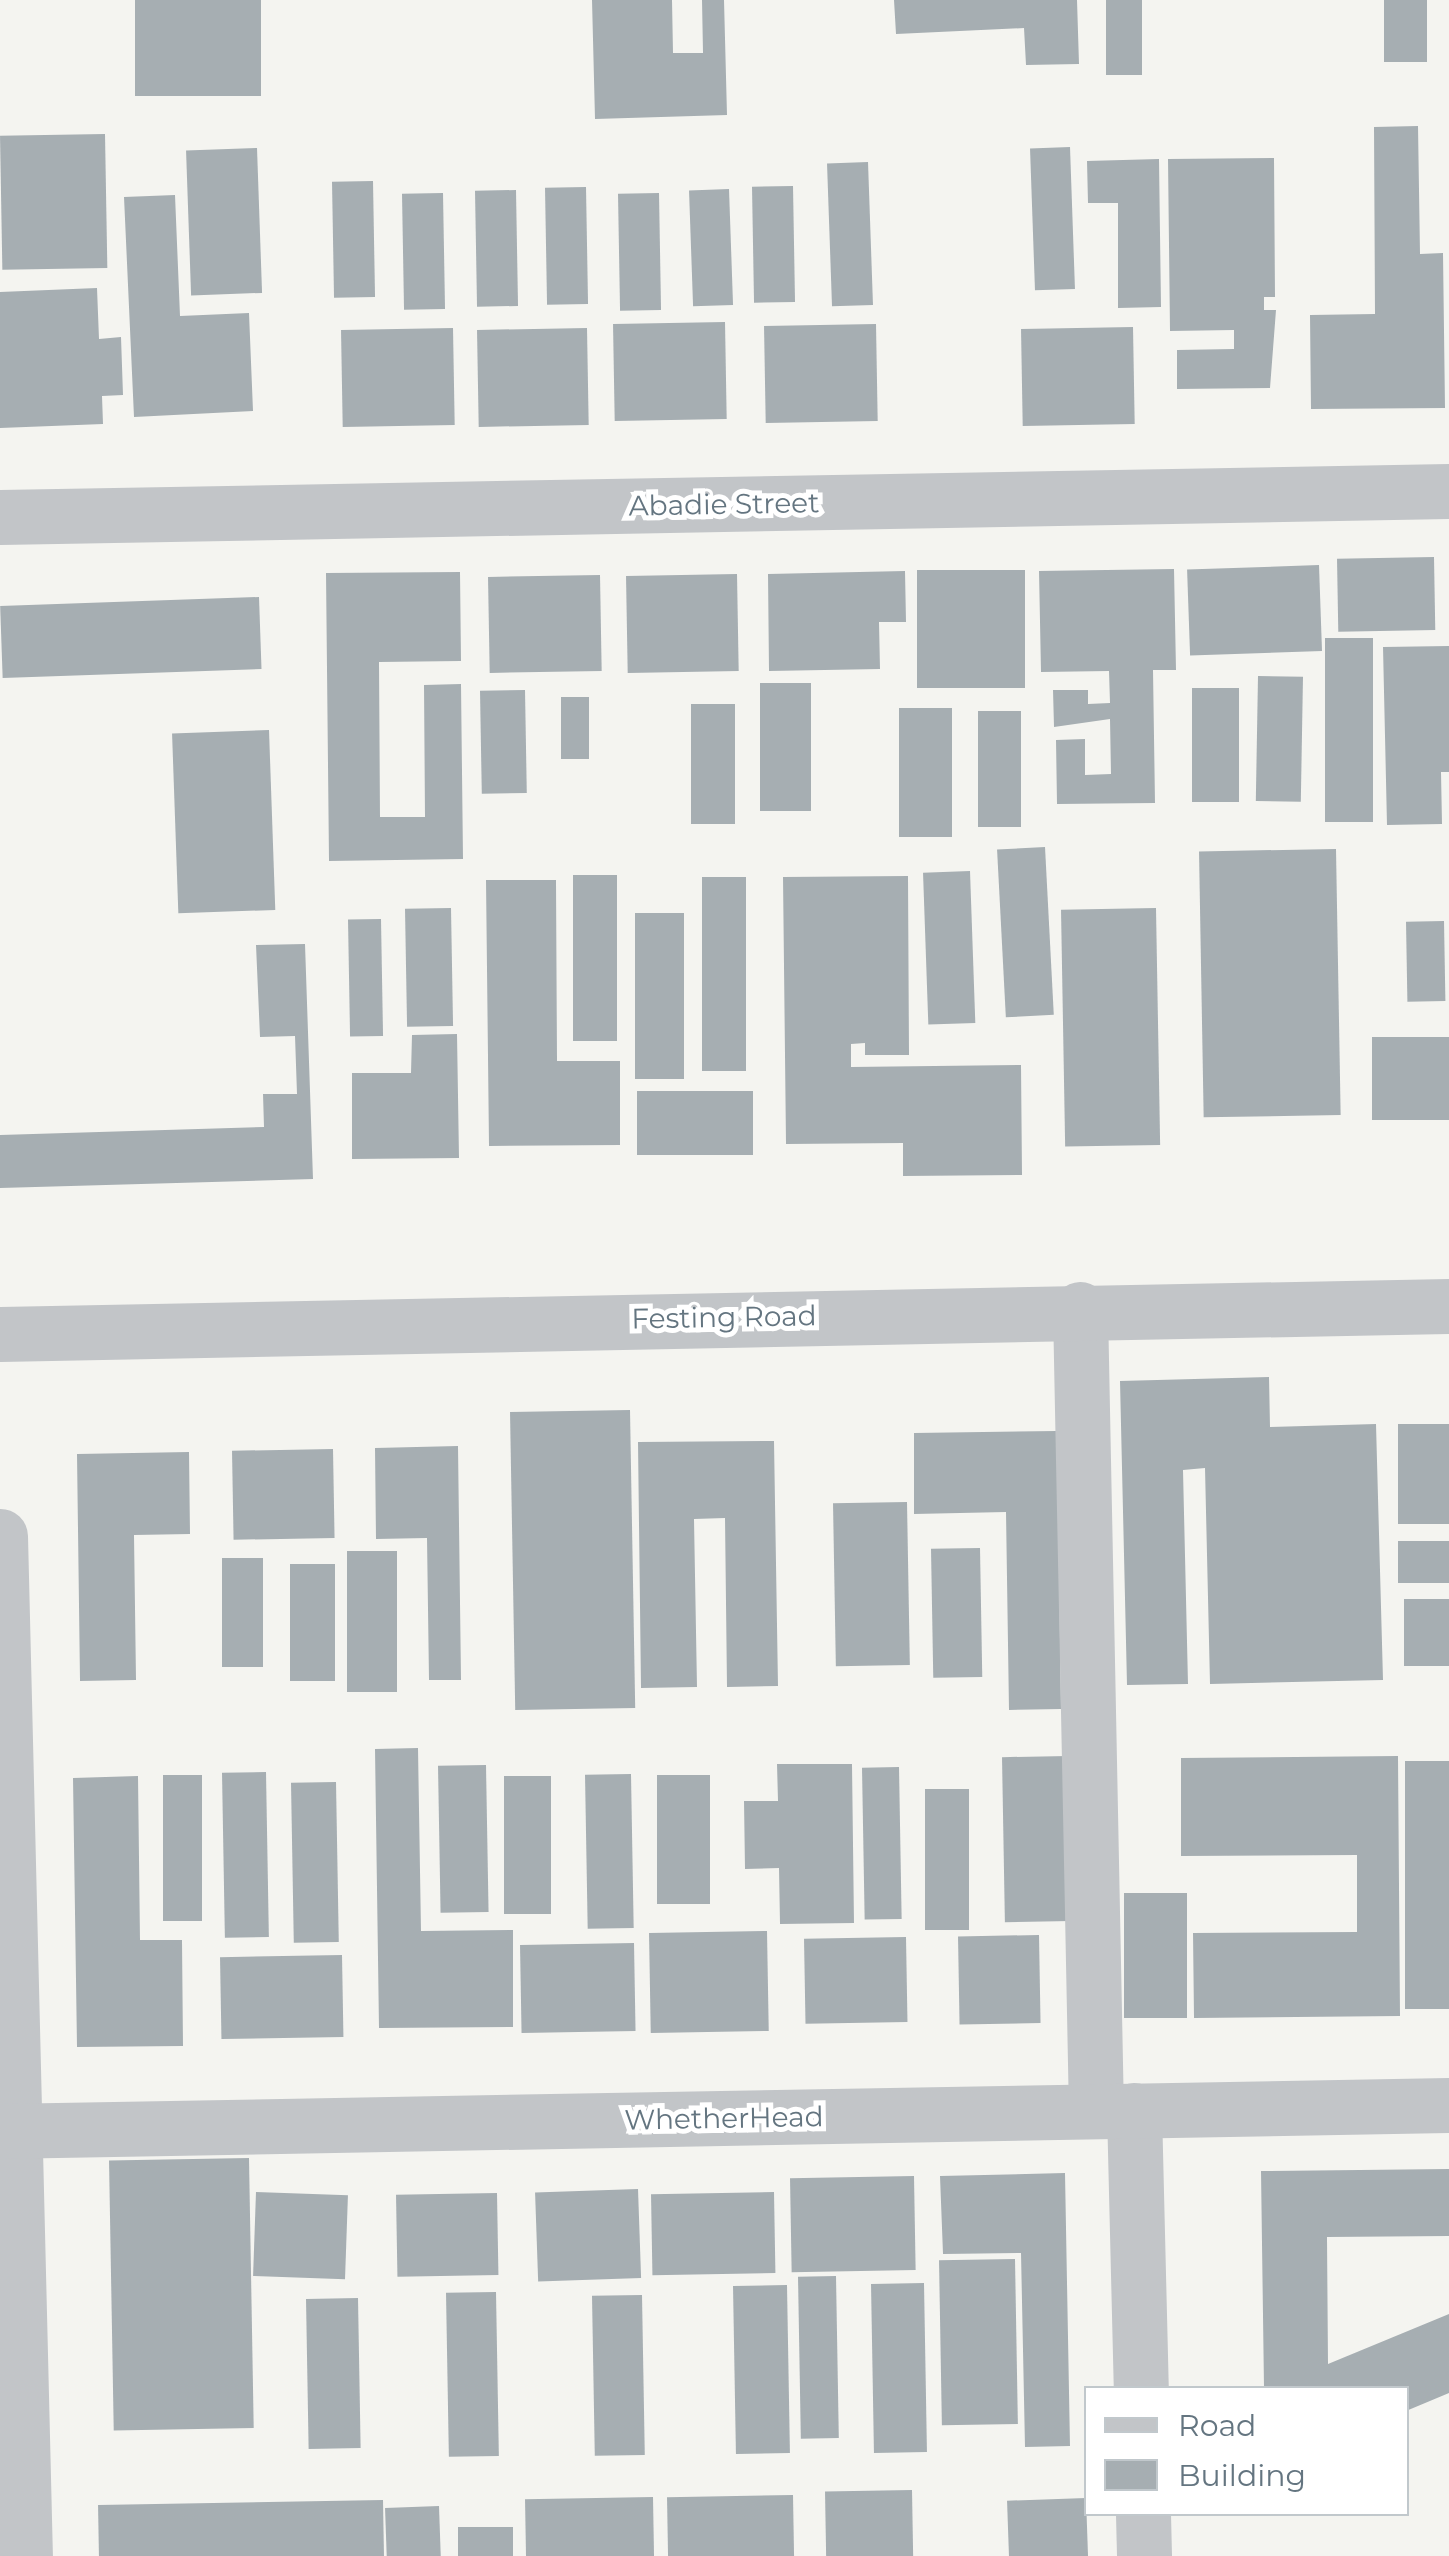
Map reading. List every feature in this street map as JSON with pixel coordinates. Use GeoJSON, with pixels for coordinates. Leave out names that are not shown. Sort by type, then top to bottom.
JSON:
{"type":"FeatureCollection","features":[{"type":"Feature","properties":{"kind":"street","name":"Abadie Street"},"geometry":{"type":"LineString","coordinates":[[0,517],[1449,491]]}},
{"type":"Feature","properties":{"kind":"street","name":"Festing Road"},"geometry":{"type":"LineString","coordinates":[[0,1334],[1080,1309],[1449,1306]]}},
{"type":"Feature","properties":{"kind":"street"},"geometry":{"type":"LineString","coordinates":[[1080,1309],[1116,2110],[1140,2386]]}},
{"type":"Feature","properties":{"kind":"street"},"geometry":{"type":"LineString","coordinates":[[0,1536],[9,2131],[25,2556]]}},
{"type":"Feature","properties":{"kind":"street","name":"WhetherHead"},"geometry":{"type":"LineString","coordinates":[[9,2131],[1449,2104]]}},
{"type":"Feature","properties":{"kind":"street"},"geometry":{"type":"LineString","coordinates":[[1143,2516],[1144,2556]]}},
{"type":"Feature","properties":{"kind":"building"},"geometry":{"type":"Polygon","coordinates":[[[135,0],[261,0],[261,96],[135,96],[135,0]]]}},
{"type":"Feature","properties":{"kind":"building"},"geometry":{"type":"Polygon","coordinates":[[[592,0],[672,0],[673,53],[703,53],[702,0],[724,0],[727,115],[595,119],[592,0]]]}},
{"type":"Feature","properties":{"kind":"building"},"geometry":{"type":"Polygon","coordinates":[[[894,0],[1077,0],[1079,64],[1026,65],[1024,28],[896,34],[894,0]]]}},
{"type":"Feature","properties":{"kind":"building"},"geometry":{"type":"Polygon","coordinates":[[[1106,0],[1142,0],[1142,75],[1106,75],[1106,0]]]}},
{"type":"Feature","properties":{"kind":"building"},"geometry":{"type":"Polygon","coordinates":[[[1384,0],[1427,0],[1427,62],[1384,62],[1384,0]]]}},
{"type":"Feature","properties":{"kind":"building"},"geometry":{"type":"Polygon","coordinates":[[[1418,126],[1420,254],[1443,253],[1445,408],[1311,409],[1310,315],[1375,314],[1374,127],[1418,126]]]}},
{"type":"Feature","properties":{"kind":"building"},"geometry":{"type":"Polygon","coordinates":[[[105,134],[107,268],[2,270],[0,136],[105,134]]]}},
{"type":"Feature","properties":{"kind":"building"},"geometry":{"type":"Polygon","coordinates":[[[1070,147],[1075,289],[1035,290],[1030,148],[1070,147]]]}},
{"type":"Feature","properties":{"kind":"building"},"geometry":{"type":"Polygon","coordinates":[[[257,148],[262,293],[191,295],[186,150],[257,148]]]}},
{"type":"Feature","properties":{"kind":"building"},"geometry":{"type":"Polygon","coordinates":[[[1274,158],[1275,297],[1264,297],[1264,310],[1276,310],[1270,388],[1177,389],[1177,350],[1234,349],[1234,330],[1170,331],[1168,159],[1274,158]]]}},
{"type":"Feature","properties":{"kind":"building"},"geometry":{"type":"Polygon","coordinates":[[[1159,159],[1161,307],[1118,308],[1118,203],[1088,203],[1087,161],[1159,159]]]}},
{"type":"Feature","properties":{"kind":"building"},"geometry":{"type":"Polygon","coordinates":[[[868,162],[873,305],[832,306],[827,163],[868,162]]]}},
{"type":"Feature","properties":{"kind":"building"},"geometry":{"type":"Polygon","coordinates":[[[373,181],[375,297],[334,298],[332,182],[373,181]]]}},
{"type":"Feature","properties":{"kind":"building"},"geometry":{"type":"Polygon","coordinates":[[[793,186],[795,302],[754,303],[752,187],[793,186]]]}},
{"type":"Feature","properties":{"kind":"building"},"geometry":{"type":"Polygon","coordinates":[[[586,187],[588,304],[547,305],[545,188],[586,187]]]}},
{"type":"Feature","properties":{"kind":"building"},"geometry":{"type":"Polygon","coordinates":[[[729,189],[733,305],[693,306],[689,190],[729,189]]]}},
{"type":"Feature","properties":{"kind":"building"},"geometry":{"type":"Polygon","coordinates":[[[516,190],[518,306],[477,307],[475,191],[516,190]]]}},
{"type":"Feature","properties":{"kind":"building"},"geometry":{"type":"Polygon","coordinates":[[[443,193],[445,309],[404,310],[402,194],[443,193]]]}},
{"type":"Feature","properties":{"kind":"building"},"geometry":{"type":"Polygon","coordinates":[[[659,193],[661,310],[620,311],[618,194],[659,193]]]}},
{"type":"Feature","properties":{"kind":"building"},"geometry":{"type":"Polygon","coordinates":[[[175,195],[180,316],[249,313],[253,411],[134,417],[124,197],[175,195]]]}},
{"type":"Feature","properties":{"kind":"building"},"geometry":{"type":"Polygon","coordinates":[[[97,288],[99,339],[121,337],[123,395],[102,396],[103,424],[0,428],[0,292],[97,288]]]}},
{"type":"Feature","properties":{"kind":"building"},"geometry":{"type":"Polygon","coordinates":[[[725,322],[727,419],[615,421],[613,324],[725,322]]]}},
{"type":"Feature","properties":{"kind":"building"},"geometry":{"type":"Polygon","coordinates":[[[876,324],[878,421],[766,423],[764,326],[876,324]]]}},
{"type":"Feature","properties":{"kind":"building"},"geometry":{"type":"Polygon","coordinates":[[[1133,327],[1135,424],[1023,426],[1021,329],[1133,327]]]}},
{"type":"Feature","properties":{"kind":"building"},"geometry":{"type":"Polygon","coordinates":[[[453,328],[455,425],[343,427],[341,330],[453,328]]]}},
{"type":"Feature","properties":{"kind":"building"},"geometry":{"type":"Polygon","coordinates":[[[587,328],[589,425],[479,427],[477,330],[587,328]]]}},
{"type":"Feature","properties":{"kind":"building"},"geometry":{"type":"Polygon","coordinates":[[[1434,557],[1435,630],[1338,632],[1337,559],[1434,557]]]}},
{"type":"Feature","properties":{"kind":"building"},"geometry":{"type":"Polygon","coordinates":[[[1319,565],[1322,651],[1190,656],[1187,570],[1319,565]]]}},
{"type":"Feature","properties":{"kind":"building"},"geometry":{"type":"Polygon","coordinates":[[[1174,569],[1176,670],[1153,670],[1155,803],[1057,804],[1056,740],[1085,739],[1085,775],[1111,774],[1110,719],[1054,727],[1053,690],[1088,690],[1088,704],[1110,703],[1109,671],[1041,672],[1039,571],[1174,569]]]}},
{"type":"Feature","properties":{"kind":"building"},"geometry":{"type":"Polygon","coordinates":[[[917,570],[1025,570],[1025,688],[917,688],[917,570]]]}},
{"type":"Feature","properties":{"kind":"building"},"geometry":{"type":"Polygon","coordinates":[[[905,571],[906,622],[879,622],[880,669],[769,671],[768,574],[905,571]]]}},
{"type":"Feature","properties":{"kind":"building"},"geometry":{"type":"Polygon","coordinates":[[[460,572],[461,661],[379,662],[380,817],[425,817],[424,685],[461,684],[463,859],[329,861],[326,573],[460,572]]]}},
{"type":"Feature","properties":{"kind":"building"},"geometry":{"type":"Polygon","coordinates":[[[737,574],[739,671],[628,673],[626,576],[737,574]]]}},
{"type":"Feature","properties":{"kind":"building"},"geometry":{"type":"Polygon","coordinates":[[[600,575],[602,671],[490,673],[488,577],[600,575]]]}},
{"type":"Feature","properties":{"kind":"building"},"geometry":{"type":"Polygon","coordinates":[[[259,597],[262,669],[3,678],[0,606],[259,597]]]}},
{"type":"Feature","properties":{"kind":"building"},"geometry":{"type":"Polygon","coordinates":[[[1325,638],[1373,638],[1373,822],[1325,822],[1325,638]]]}},
{"type":"Feature","properties":{"kind":"building"},"geometry":{"type":"Polygon","coordinates":[[[1449,646],[1449,772],[1441,772],[1442,824],[1387,825],[1383,647],[1449,646]]]}},
{"type":"Feature","properties":{"kind":"building"},"geometry":{"type":"Polygon","coordinates":[[[1258,676],[1303,677],[1301,802],[1256,801],[1258,676]]]}},
{"type":"Feature","properties":{"kind":"building"},"geometry":{"type":"Polygon","coordinates":[[[760,683],[811,683],[811,811],[760,811],[760,683]]]}},
{"type":"Feature","properties":{"kind":"building"},"geometry":{"type":"Polygon","coordinates":[[[1192,688],[1239,688],[1239,802],[1192,802],[1192,688]]]}},
{"type":"Feature","properties":{"kind":"building"},"geometry":{"type":"Polygon","coordinates":[[[525,690],[527,793],[482,794],[480,691],[525,690]]]}},
{"type":"Feature","properties":{"kind":"building"},"geometry":{"type":"Polygon","coordinates":[[[561,697],[589,697],[589,759],[561,759],[561,697]]]}},
{"type":"Feature","properties":{"kind":"building"},"geometry":{"type":"Polygon","coordinates":[[[691,704],[735,704],[735,824],[691,824],[691,704]]]}},
{"type":"Feature","properties":{"kind":"building"},"geometry":{"type":"Polygon","coordinates":[[[899,708],[952,708],[952,837],[899,837],[899,708]]]}},
{"type":"Feature","properties":{"kind":"building"},"geometry":{"type":"Polygon","coordinates":[[[978,711],[1021,711],[1021,827],[978,827],[978,711]]]}},
{"type":"Feature","properties":{"kind":"building"},"geometry":{"type":"Polygon","coordinates":[[[269,730],[275,910],[178,913],[172,733],[269,730]]]}},
{"type":"Feature","properties":{"kind":"building"},"geometry":{"type":"Polygon","coordinates":[[[1045,847],[1054,1015],[1006,1017],[997,850],[1045,847]]]}},
{"type":"Feature","properties":{"kind":"building"},"geometry":{"type":"Polygon","coordinates":[[[1336,849],[1341,1115],[1204,1117],[1199,851],[1336,849]]]}},
{"type":"Feature","properties":{"kind":"building"},"geometry":{"type":"Polygon","coordinates":[[[970,871],[975,1023],[928,1025],[923,873],[970,871]]]}},
{"type":"Feature","properties":{"kind":"building"},"geometry":{"type":"Polygon","coordinates":[[[573,875],[617,875],[617,1041],[573,1041],[573,875]]]}},
{"type":"Feature","properties":{"kind":"building"},"geometry":{"type":"Polygon","coordinates":[[[908,876],[909,1055],[865,1055],[865,1043],[851,1044],[851,1067],[1021,1065],[1022,1175],[903,1176],[903,1143],[786,1144],[783,877],[908,876]]]}},
{"type":"Feature","properties":{"kind":"building"},"geometry":{"type":"Polygon","coordinates":[[[702,877],[746,877],[746,1071],[702,1071],[702,877]]]}},
{"type":"Feature","properties":{"kind":"building"},"geometry":{"type":"Polygon","coordinates":[[[486,880],[556,880],[557,1061],[620,1061],[620,1145],[489,1146],[486,880]]]}},
{"type":"Feature","properties":{"kind":"building"},"geometry":{"type":"Polygon","coordinates":[[[451,908],[453,1026],[407,1027],[405,909],[451,908]]]}},
{"type":"Feature","properties":{"kind":"building"},"geometry":{"type":"Polygon","coordinates":[[[1156,908],[1160,1145],[1065,1147],[1061,910],[1156,908]]]}},
{"type":"Feature","properties":{"kind":"building"},"geometry":{"type":"Polygon","coordinates":[[[635,913],[684,913],[684,1079],[635,1079],[635,913]]]}},
{"type":"Feature","properties":{"kind":"building"},"geometry":{"type":"Polygon","coordinates":[[[381,919],[383,1036],[350,1037],[348,920],[381,919]]]}},
{"type":"Feature","properties":{"kind":"building"},"geometry":{"type":"Polygon","coordinates":[[[1444,921],[1445,1001],[1407,1002],[1406,922],[1444,921]]]}},
{"type":"Feature","properties":{"kind":"building"},"geometry":{"type":"Polygon","coordinates":[[[305,944],[313,1179],[0,1188],[0,1135],[264,1127],[263,1094],[297,1094],[295,1036],[260,1037],[256,945],[305,944]]]}},
{"type":"Feature","properties":{"kind":"building"},"geometry":{"type":"Polygon","coordinates":[[[457,1034],[459,1158],[352,1159],[352,1073],[411,1073],[412,1035],[457,1034]]]}},
{"type":"Feature","properties":{"kind":"building"},"geometry":{"type":"Polygon","coordinates":[[[1372,1037],[1449,1037],[1449,1120],[1372,1120],[1372,1037]]]}},
{"type":"Feature","properties":{"kind":"building"},"geometry":{"type":"Polygon","coordinates":[[[637,1091],[753,1091],[753,1155],[637,1155],[637,1091]]]}},
{"type":"Feature","properties":{"kind":"building"},"geometry":{"type":"Polygon","coordinates":[[[1269,1377],[1270,1427],[1376,1424],[1383,1680],[1210,1684],[1205,1468],[1183,1470],[1188,1684],[1127,1685],[1120,1381],[1269,1377]]]}},
{"type":"Feature","properties":{"kind":"building"},"geometry":{"type":"Polygon","coordinates":[[[630,1410],[635,1708],[515,1710],[510,1412],[630,1410]]]}},
{"type":"Feature","properties":{"kind":"building"},"geometry":{"type":"Polygon","coordinates":[[[1398,1424],[1449,1424],[1449,1524],[1398,1524],[1398,1424]]]}},
{"type":"Feature","properties":{"kind":"building"},"geometry":{"type":"Polygon","coordinates":[[[1057,1431],[1061,1709],[1009,1710],[1006,1512],[914,1514],[914,1433],[1057,1431]]]}},
{"type":"Feature","properties":{"kind":"building"},"geometry":{"type":"Polygon","coordinates":[[[774,1441],[778,1686],[727,1687],[725,1518],[694,1519],[697,1687],[641,1688],[638,1442],[774,1441]]]}},
{"type":"Feature","properties":{"kind":"building"},"geometry":{"type":"Polygon","coordinates":[[[458,1446],[461,1680],[429,1680],[427,1538],[376,1539],[375,1448],[458,1446]]]}},
{"type":"Feature","properties":{"kind":"building"},"geometry":{"type":"Polygon","coordinates":[[[333,1449],[335,1538],[234,1540],[232,1451],[333,1449]]]}},
{"type":"Feature","properties":{"kind":"building"},"geometry":{"type":"Polygon","coordinates":[[[189,1452],[190,1534],[134,1535],[136,1680],[80,1681],[77,1454],[189,1452]]]}},
{"type":"Feature","properties":{"kind":"building"},"geometry":{"type":"Polygon","coordinates":[[[907,1502],[910,1665],[836,1666],[833,1503],[907,1502]]]}},
{"type":"Feature","properties":{"kind":"building"},"geometry":{"type":"Polygon","coordinates":[[[1398,1541],[1449,1541],[1449,1583],[1398,1583],[1398,1541]]]}},
{"type":"Feature","properties":{"kind":"building"},"geometry":{"type":"Polygon","coordinates":[[[980,1548],[982,1677],[933,1678],[931,1549],[980,1548]]]}},
{"type":"Feature","properties":{"kind":"building"},"geometry":{"type":"Polygon","coordinates":[[[347,1551],[397,1551],[397,1692],[347,1692],[347,1551]]]}},
{"type":"Feature","properties":{"kind":"building"},"geometry":{"type":"Polygon","coordinates":[[[222,1558],[263,1558],[263,1667],[222,1667],[222,1558]]]}},
{"type":"Feature","properties":{"kind":"building"},"geometry":{"type":"Polygon","coordinates":[[[290,1564],[335,1564],[335,1681],[290,1681],[290,1564]]]}},
{"type":"Feature","properties":{"kind":"building"},"geometry":{"type":"Polygon","coordinates":[[[1404,1599],[1449,1599],[1449,1666],[1404,1666],[1404,1599]]]}},
{"type":"Feature","properties":{"kind":"building"},"geometry":{"type":"Polygon","coordinates":[[[418,1748],[421,1931],[513,1930],[513,2027],[379,2028],[375,1749],[418,1748]]]}},
{"type":"Feature","properties":{"kind":"building"},"geometry":{"type":"Polygon","coordinates":[[[1068,1756],[1071,1921],[1005,1922],[1002,1757],[1068,1756]]]}},
{"type":"Feature","properties":{"kind":"building"},"geometry":{"type":"Polygon","coordinates":[[[1398,1756],[1400,2016],[1194,2018],[1193,1933],[1357,1932],[1357,1855],[1181,1856],[1181,1758],[1398,1756]]]}},
{"type":"Feature","properties":{"kind":"building"},"geometry":{"type":"Polygon","coordinates":[[[1405,1761],[1449,1761],[1449,2009],[1405,2009],[1405,1761]]]}},
{"type":"Feature","properties":{"kind":"building"},"geometry":{"type":"Polygon","coordinates":[[[777,1764],[852,1764],[854,1923],[780,1924],[779,1868],[745,1869],[744,1801],[778,1801],[777,1764]]]}},
{"type":"Feature","properties":{"kind":"building"},"geometry":{"type":"Polygon","coordinates":[[[486,1765],[489,1912],[441,1913],[438,1766],[486,1765]]]}},
{"type":"Feature","properties":{"kind":"building"},"geometry":{"type":"Polygon","coordinates":[[[899,1767],[902,1919],[865,1920],[862,1768],[899,1767]]]}},
{"type":"Feature","properties":{"kind":"building"},"geometry":{"type":"Polygon","coordinates":[[[266,1772],[269,1937],[225,1938],[222,1773],[266,1772]]]}},
{"type":"Feature","properties":{"kind":"building"},"geometry":{"type":"Polygon","coordinates":[[[631,1774],[634,1928],[588,1929],[585,1775],[631,1774]]]}},
{"type":"Feature","properties":{"kind":"building"},"geometry":{"type":"Polygon","coordinates":[[[163,1775],[202,1775],[202,1921],[163,1921],[163,1775]]]}},
{"type":"Feature","properties":{"kind":"building"},"geometry":{"type":"Polygon","coordinates":[[[657,1775],[710,1775],[710,1904],[657,1904],[657,1775]]]}},
{"type":"Feature","properties":{"kind":"building"},"geometry":{"type":"Polygon","coordinates":[[[138,1776],[140,1940],[182,1940],[183,2046],[77,2047],[73,1778],[138,1776]]]}},
{"type":"Feature","properties":{"kind":"building"},"geometry":{"type":"Polygon","coordinates":[[[504,1776],[551,1776],[551,1914],[504,1914],[504,1776]]]}},
{"type":"Feature","properties":{"kind":"building"},"geometry":{"type":"Polygon","coordinates":[[[336,1782],[339,1942],[294,1943],[291,1783],[336,1782]]]}},
{"type":"Feature","properties":{"kind":"building"},"geometry":{"type":"Polygon","coordinates":[[[925,1789],[969,1789],[969,1930],[925,1930],[925,1789]]]}},
{"type":"Feature","properties":{"kind":"building"},"geometry":{"type":"Polygon","coordinates":[[[1124,1893],[1187,1893],[1187,2018],[1124,2018],[1124,1893]]]}},
{"type":"Feature","properties":{"kind":"building"},"geometry":{"type":"Polygon","coordinates":[[[767,1931],[769,2031],[651,2033],[649,1933],[767,1931]]]}},
{"type":"Feature","properties":{"kind":"building"},"geometry":{"type":"Polygon","coordinates":[[[1039,1935],[1041,2023],[960,2024],[958,1936],[1039,1935]]]}},
{"type":"Feature","properties":{"kind":"building"},"geometry":{"type":"Polygon","coordinates":[[[906,1937],[907,2022],[805,2024],[804,1939],[906,1937]]]}},
{"type":"Feature","properties":{"kind":"building"},"geometry":{"type":"Polygon","coordinates":[[[634,1943],[636,2031],[522,2033],[520,1945],[634,1943]]]}},
{"type":"Feature","properties":{"kind":"building"},"geometry":{"type":"Polygon","coordinates":[[[342,1955],[343,2037],[221,2039],[220,1957],[342,1955]]]}},
{"type":"Feature","properties":{"kind":"building"},"geometry":{"type":"Polygon","coordinates":[[[249,2158],[254,2428],[114,2430],[109,2160],[249,2158]]]}},
{"type":"Feature","properties":{"kind":"building"},"geometry":{"type":"Polygon","coordinates":[[[1449,2169],[1449,2236],[1327,2237],[1328,2364],[1449,2314],[1449,2393],[1409,2410],[1409,2386],[1264,2386],[1261,2171],[1449,2169]]]}},
{"type":"Feature","properties":{"kind":"building"},"geometry":{"type":"Polygon","coordinates":[[[1065,2173],[1070,2446],[1025,2447],[1021,2253],[943,2254],[940,2176],[1065,2173]]]}},
{"type":"Feature","properties":{"kind":"building"},"geometry":{"type":"Polygon","coordinates":[[[914,2176],[916,2270],[792,2272],[790,2178],[914,2176]]]}},
{"type":"Feature","properties":{"kind":"building"},"geometry":{"type":"Polygon","coordinates":[[[638,2189],[641,2278],[538,2282],[535,2193],[638,2189]]]}},
{"type":"Feature","properties":{"kind":"building"},"geometry":{"type":"Polygon","coordinates":[[[256,2192],[348,2195],[345,2279],[253,2276],[256,2192]]]}},
{"type":"Feature","properties":{"kind":"building"},"geometry":{"type":"Polygon","coordinates":[[[774,2192],[775,2273],[652,2275],[651,2194],[774,2192]]]}},
{"type":"Feature","properties":{"kind":"building"},"geometry":{"type":"Polygon","coordinates":[[[497,2193],[498,2275],[397,2277],[396,2195],[497,2193]]]}},
{"type":"Feature","properties":{"kind":"building"},"geometry":{"type":"Polygon","coordinates":[[[1015,2259],[1018,2424],[942,2425],[939,2260],[1015,2259]]]}},
{"type":"Feature","properties":{"kind":"building"},"geometry":{"type":"Polygon","coordinates":[[[836,2276],[839,2438],[801,2439],[798,2277],[836,2276]]]}},
{"type":"Feature","properties":{"kind":"building"},"geometry":{"type":"Polygon","coordinates":[[[924,2283],[927,2452],[874,2453],[871,2284],[924,2283]]]}},
{"type":"Feature","properties":{"kind":"building"},"geometry":{"type":"Polygon","coordinates":[[[787,2285],[790,2453],[736,2454],[733,2286],[787,2285]]]}},
{"type":"Feature","properties":{"kind":"building"},"geometry":{"type":"Polygon","coordinates":[[[496,2292],[499,2456],[449,2457],[446,2293],[496,2292]]]}},
{"type":"Feature","properties":{"kind":"building"},"geometry":{"type":"Polygon","coordinates":[[[642,2295],[645,2455],[595,2456],[592,2296],[642,2295]]]}},
{"type":"Feature","properties":{"kind":"building"},"geometry":{"type":"Polygon","coordinates":[[[358,2298],[361,2448],[309,2449],[306,2299],[358,2298]]]}},
{"type":"Feature","properties":{"kind":"building"},"geometry":{"type":"Polygon","coordinates":[[[912,2490],[913,2556],[826,2556],[825,2492],[912,2490]]]}},
{"type":"Feature","properties":{"kind":"building"},"geometry":{"type":"Polygon","coordinates":[[[793,2495],[794,2556],[668,2556],[667,2497],[793,2495]]]}},
{"type":"Feature","properties":{"kind":"building"},"geometry":{"type":"Polygon","coordinates":[[[653,2497],[654,2556],[526,2556],[525,2499],[653,2497]]]}},
{"type":"Feature","properties":{"kind":"building"},"geometry":{"type":"Polygon","coordinates":[[[1084,2498],[1088,2556],[1009,2556],[1007,2501],[1084,2498]]]}},
{"type":"Feature","properties":{"kind":"building"},"geometry":{"type":"Polygon","coordinates":[[[383,2500],[384,2556],[99,2556],[98,2505],[383,2500]]]}},
{"type":"Feature","properties":{"kind":"building"},"geometry":{"type":"Polygon","coordinates":[[[439,2506],[441,2556],[387,2556],[385,2508],[439,2506]]]}},
{"type":"Feature","properties":{"kind":"building"},"geometry":{"type":"Polygon","coordinates":[[[458,2527],[513,2527],[513,2556],[458,2556],[458,2527]]]}}]}
